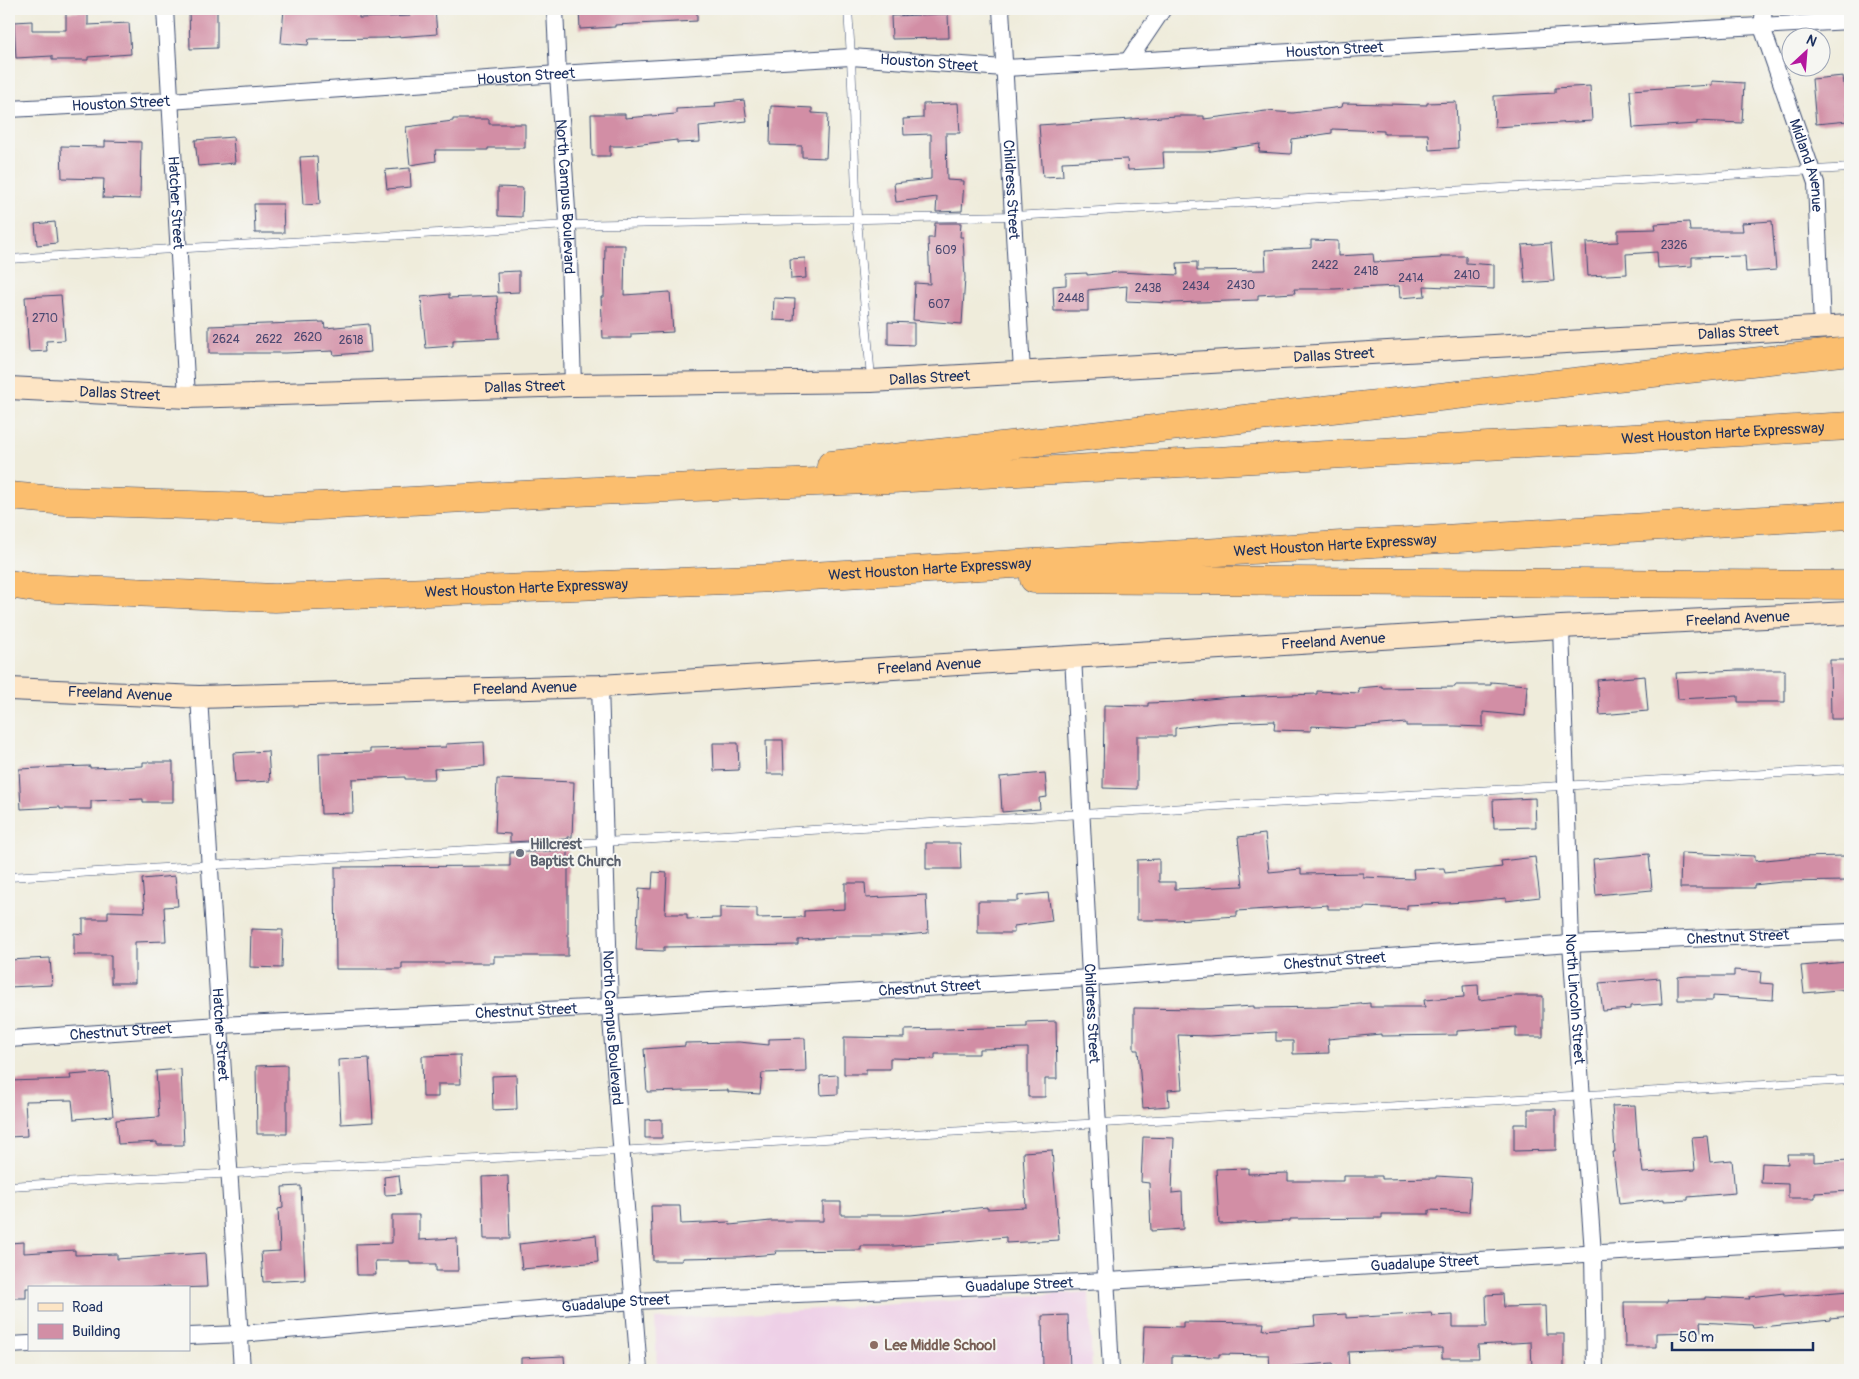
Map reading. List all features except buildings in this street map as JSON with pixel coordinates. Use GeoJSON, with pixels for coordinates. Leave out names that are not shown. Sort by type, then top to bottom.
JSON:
{"type":"FeatureCollection","features":[{"type":"Feature","properties":{"kind":"highway"},"geometry":{"type":"LineString","coordinates":[[596,491],[1850,351]]}},
{"type":"Feature","properties":{"kind":"highway","name":"West Houston Harte Expressway"},"geometry":{"type":"LineString","coordinates":[[9,496],[66,501],[281,508],[596,491],[902,479],[1850,426]]}},
{"type":"Feature","properties":{"kind":"highway","name":"West Houston Harte Expressway"},"geometry":{"type":"LineString","coordinates":[[9,584],[34,588],[274,598],[777,578],[1850,515]]}},
{"type":"Feature","properties":{"kind":"highway"},"geometry":{"type":"LineString","coordinates":[[777,578],[1850,585]]}},
{"type":"Feature","properties":{"kind":"main road","name":"Dallas Street"},"geometry":{"type":"LineString","coordinates":[[9,388],[187,397],[573,385],[871,381],[1850,326]]}},
{"type":"Feature","properties":{"kind":"main road","name":"Freeland Avenue"},"geometry":{"type":"LineString","coordinates":[[9,689],[199,697],[600,686],[1561,627],[1850,613]]}},
{"type":"Feature","properties":{"kind":"street","name":"Hatcher Street"},"geometry":{"type":"LineString","coordinates":[[165,9],[187,397]]}},
{"type":"Feature","properties":{"kind":"street","name":"North Campus Boulevard"},"geometry":{"type":"LineString","coordinates":[[555,9],[568,226],[573,385]]}},
{"type":"Feature","properties":{"kind":"street","name":"Childress Street"},"geometry":{"type":"LineString","coordinates":[[1001,9],[1022,372]]}},
{"type":"Feature","properties":{"kind":"street"},"geometry":{"type":"LineString","coordinates":[[1128,61],[1163,9]]}},
{"type":"Feature","properties":{"kind":"street","name":"Midland Avenue"},"geometry":{"type":"LineString","coordinates":[[1764,9],[1762,27],[1816,183],[1822,327]]}},
{"type":"Feature","properties":{"kind":"street","name":"Houston Street"},"geometry":{"type":"LineString","coordinates":[[9,109],[170,101],[851,56],[1004,68],[1850,21]]}},
{"type":"Feature","properties":{"kind":"street","name":"North Lincoln Street"},"geometry":{"type":"LineString","coordinates":[[1561,627],[1571,944],[1592,1253],[1595,1370]]}},
{"type":"Feature","properties":{"kind":"street","name":"Childress Street"},"geometry":{"type":"LineString","coordinates":[[1073,656],[1111,1370]]}},
{"type":"Feature","properties":{"kind":"street","name":"North Campus Boulevard"},"geometry":{"type":"LineString","coordinates":[[600,686],[610,1007],[639,1370]]}},
{"type":"Feature","properties":{"kind":"street","name":"Hatcher Street"},"geometry":{"type":"LineString","coordinates":[[199,697],[242,1370]]}},
{"type":"Feature","properties":{"kind":"street","name":"Chestnut Street"},"geometry":{"type":"LineString","coordinates":[[9,1038],[610,1007],[1090,978],[1571,944],[1850,932]]}},
{"type":"Feature","properties":{"kind":"street","name":"Guadalupe Street"},"geometry":{"type":"LineString","coordinates":[[190,1336],[240,1334],[634,1301],[1107,1281],[1850,1239]]}},
{"type":"Feature","properties":{"kind":"street"},"geometry":{"type":"LineString","coordinates":[[9,1346],[28,1344]]}},
{"type":"Feature","properties":{"kind":"lane"},"geometry":{"type":"LineString","coordinates":[[848,9],[857,219],[871,381]]}},
{"type":"Feature","properties":{"kind":"lane"},"geometry":{"type":"LineString","coordinates":[[9,259],[568,226],[1013,216],[1850,168]]}},
{"type":"Feature","properties":{"kind":"lane"},"geometry":{"type":"LineString","coordinates":[[9,877],[1850,770]]}},
{"type":"Feature","properties":{"kind":"lane"},"geometry":{"type":"LineString","coordinates":[[9,1186],[1850,1080]]}},
{"type":"Feature","properties":{"kind":"shaded area","name":"Lee Middle School"},"geometry":{"type":"Polygon","coordinates":[[[1089,1292],[1092,1370],[657,1370],[655,1319],[1089,1292]]]}},
{"type":"Feature","properties":{"kind":"place","name":"Hillcrest Baptist Church"},"geometry":{"type":"Point","coordinates":[520,853]}},
{"type":"Feature","properties":{"kind":"place","name":"Lee Middle School"},"geometry":{"type":"Point","coordinates":[874,1345]}}]}
